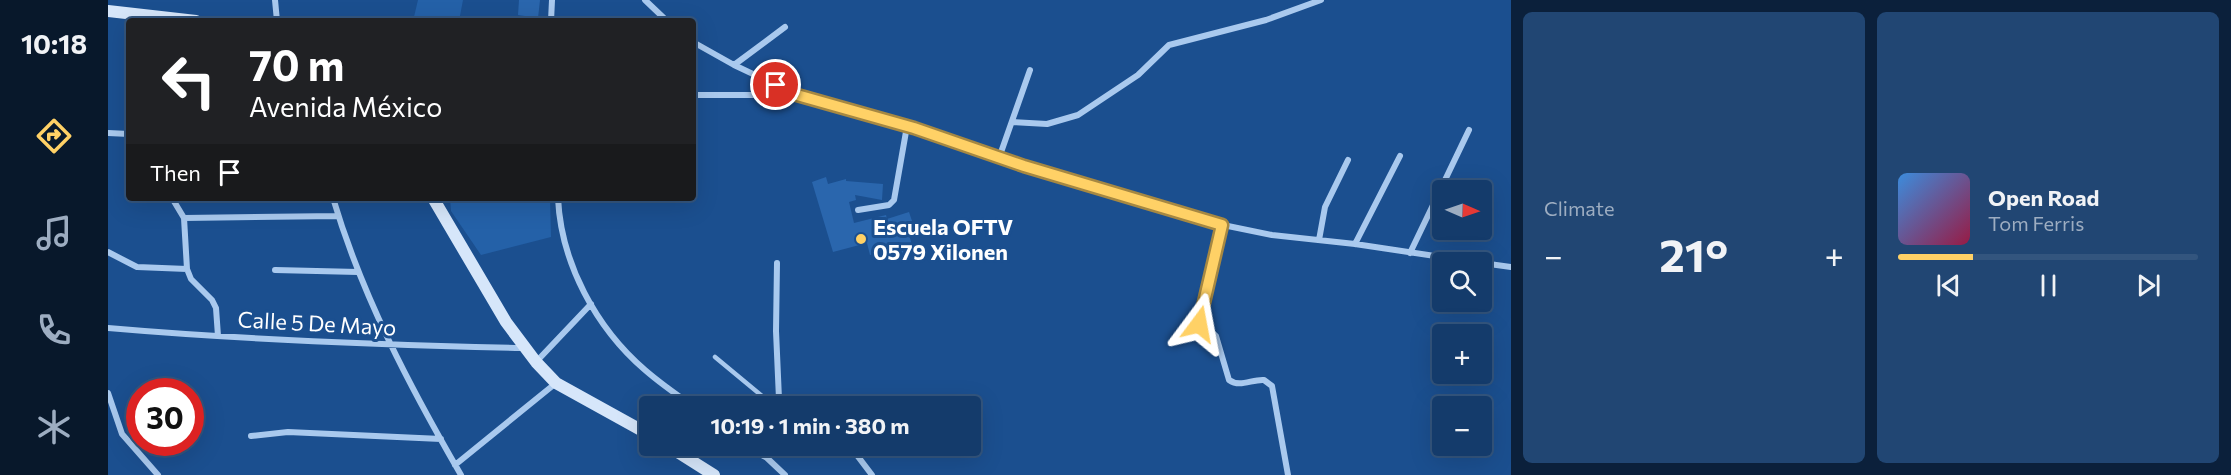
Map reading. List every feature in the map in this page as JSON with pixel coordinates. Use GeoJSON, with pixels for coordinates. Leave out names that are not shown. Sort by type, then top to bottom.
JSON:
{"type":"FeatureCollection","features":[{"type":"Feature","properties":{"kind":"main road"},"geometry":{"type":"LineString","coordinates":[[108,11],[170,18]]}},
{"type":"Feature","properties":{"kind":"main road"},"geometry":{"type":"LineString","coordinates":[[436,201],[506,322],[536,362],[556,383],[639,429]]}},
{"type":"Feature","properties":{"kind":"main road"},"geometry":{"type":"LineString","coordinates":[[684,456],[714,475]]}},
{"type":"Feature","properties":{"kind":"street"},"geometry":{"type":"LineString","coordinates":[[275,0],[277,18]]}},
{"type":"Feature","properties":{"kind":"street"},"geometry":{"type":"LineString","coordinates":[[551,18],[552,0]]}},
{"type":"Feature","properties":{"kind":"street"},"geometry":{"type":"LineString","coordinates":[[645,0],[664,18]]}},
{"type":"Feature","properties":{"kind":"street"},"geometry":{"type":"LineString","coordinates":[[1012,122],[1047,124],[1078,115],[1138,75],[1169,45],[1266,20],[1321,0]]}},
{"type":"Feature","properties":{"kind":"street"},"geometry":{"type":"LineString","coordinates":[[734,65],[785,27]]}},
{"type":"Feature","properties":{"kind":"street"},"geometry":{"type":"LineString","coordinates":[[696,44],[797,95],[907,126],[999,158],[1222,225],[1261,233],[1432,256]]}},
{"type":"Feature","properties":{"kind":"street"},"geometry":{"type":"LineString","coordinates":[[999,158],[1030,70]]}},
{"type":"Feature","properties":{"kind":"street"},"geometry":{"type":"LineString","coordinates":[[696,94],[797,95]]}},
{"type":"Feature","properties":{"kind":"street"},"geometry":{"type":"LineString","coordinates":[[858,210],[889,205],[894,200],[907,126]]}},
{"type":"Feature","properties":{"kind":"street"},"geometry":{"type":"LineString","coordinates":[[1410,253],[1469,130]]}},
{"type":"Feature","properties":{"kind":"street"},"geometry":{"type":"LineString","coordinates":[[108,133],[126,134]]}},
{"type":"Feature","properties":{"kind":"street"},"geometry":{"type":"LineString","coordinates":[[1355,244],[1400,156]]}},
{"type":"Feature","properties":{"kind":"street"},"geometry":{"type":"LineString","coordinates":[[1319,240],[1325,207],[1348,160]]}},
{"type":"Feature","properties":{"kind":"street"},"geometry":{"type":"LineString","coordinates":[[174,201],[184,218],[187,269],[191,279],[212,300],[216,308],[218,336]]}},
{"type":"Feature","properties":{"kind":"street"},"geometry":{"type":"LineString","coordinates":[[334,201],[358,272],[391,345],[461,475]]}},
{"type":"Feature","properties":{"kind":"street"},"geometry":{"type":"LineString","coordinates":[[558,201],[562,238],[591,304],[619,344],[644,370],[679,396]]}},
{"type":"Feature","properties":{"kind":"street"},"geometry":{"type":"LineString","coordinates":[[184,218],[338,216]]}},
{"type":"Feature","properties":{"kind":"street"},"geometry":{"type":"LineString","coordinates":[[1222,225],[1199,329],[1203,334],[1216,336],[1229,380],[1234,384],[1264,380],[1272,386],[1288,475]]}},
{"type":"Feature","properties":{"kind":"street"},"geometry":{"type":"LineString","coordinates":[[108,252],[137,267],[187,269]]}},
{"type":"Feature","properties":{"kind":"street"},"geometry":{"type":"LineString","coordinates":[[777,263],[776,331],[779,396]]}},
{"type":"Feature","properties":{"kind":"street"},"geometry":{"type":"LineString","coordinates":[[1492,264],[1511,267]]}},
{"type":"Feature","properties":{"kind":"street"},"geometry":{"type":"LineString","coordinates":[[275,270],[358,272]]}},
{"type":"Feature","properties":{"kind":"street"},"geometry":{"type":"LineString","coordinates":[[536,362],[591,304]]}},
{"type":"Feature","properties":{"kind":"street","name":"Calle 5 De Mayo"},"geometry":{"type":"LineString","coordinates":[[108,328],[391,345],[524,348]]}},
{"type":"Feature","properties":{"kind":"street"},"geometry":{"type":"LineString","coordinates":[[455,465],[556,383]]}},
{"type":"Feature","properties":{"kind":"street"},"geometry":{"type":"LineString","coordinates":[[108,393],[117,423],[130,443],[159,475]]}},
{"type":"Feature","properties":{"kind":"street"},"geometry":{"type":"LineString","coordinates":[[108,423],[117,423]]}},
{"type":"Feature","properties":{"kind":"street"},"geometry":{"type":"LineString","coordinates":[[251,436],[288,432],[441,439]]}},
{"type":"Feature","properties":{"kind":"street"},"geometry":{"type":"LineString","coordinates":[[764,456],[785,475]]}},
{"type":"Feature","properties":{"kind":"street"},"geometry":{"type":"LineString","coordinates":[[858,456],[872,475]]}},
{"type":"Feature","properties":{"kind":"lane"},"geometry":{"type":"LineString","coordinates":[[715,357],[763,396]]}},
{"type":"Feature","properties":{"kind":"shaded area"},"geometry":{"type":"Polygon","coordinates":[[[418,0],[463,0],[460,18],[414,18],[418,0]]]}},
{"type":"Feature","properties":{"kind":"shaded area"},"geometry":{"type":"Polygon","coordinates":[[[450,201],[550,201],[551,237],[481,255],[451,211],[450,201]]]}},
{"type":"Feature","properties":{"kind":"building"},"geometry":{"type":"Polygon","coordinates":[[[519,0],[540,0],[538,18],[518,15],[519,0]]]}},
{"type":"Feature","properties":{"kind":"building"},"geometry":{"type":"Polygon","coordinates":[[[826,177],[828,184],[846,179],[846,181],[883,184],[882,200],[855,195],[856,200],[849,202],[854,223],[886,215],[887,219],[909,212],[912,221],[906,223],[914,253],[900,257],[897,248],[870,255],[867,243],[833,252],[812,182],[826,177]]]}},
{"type":"Feature","properties":{"kind":"place","name":"Escuela OFTV 0579 Xilonen"},"geometry":{"type":"Point","coordinates":[861,239]}},
{"type":"Feature","properties":{"kind":"route"},"geometry":{"type":"LineString","coordinates":[[776,85],[797,95],[914,128],[1024,166],[1222,225],[1199,324]]}}]}
